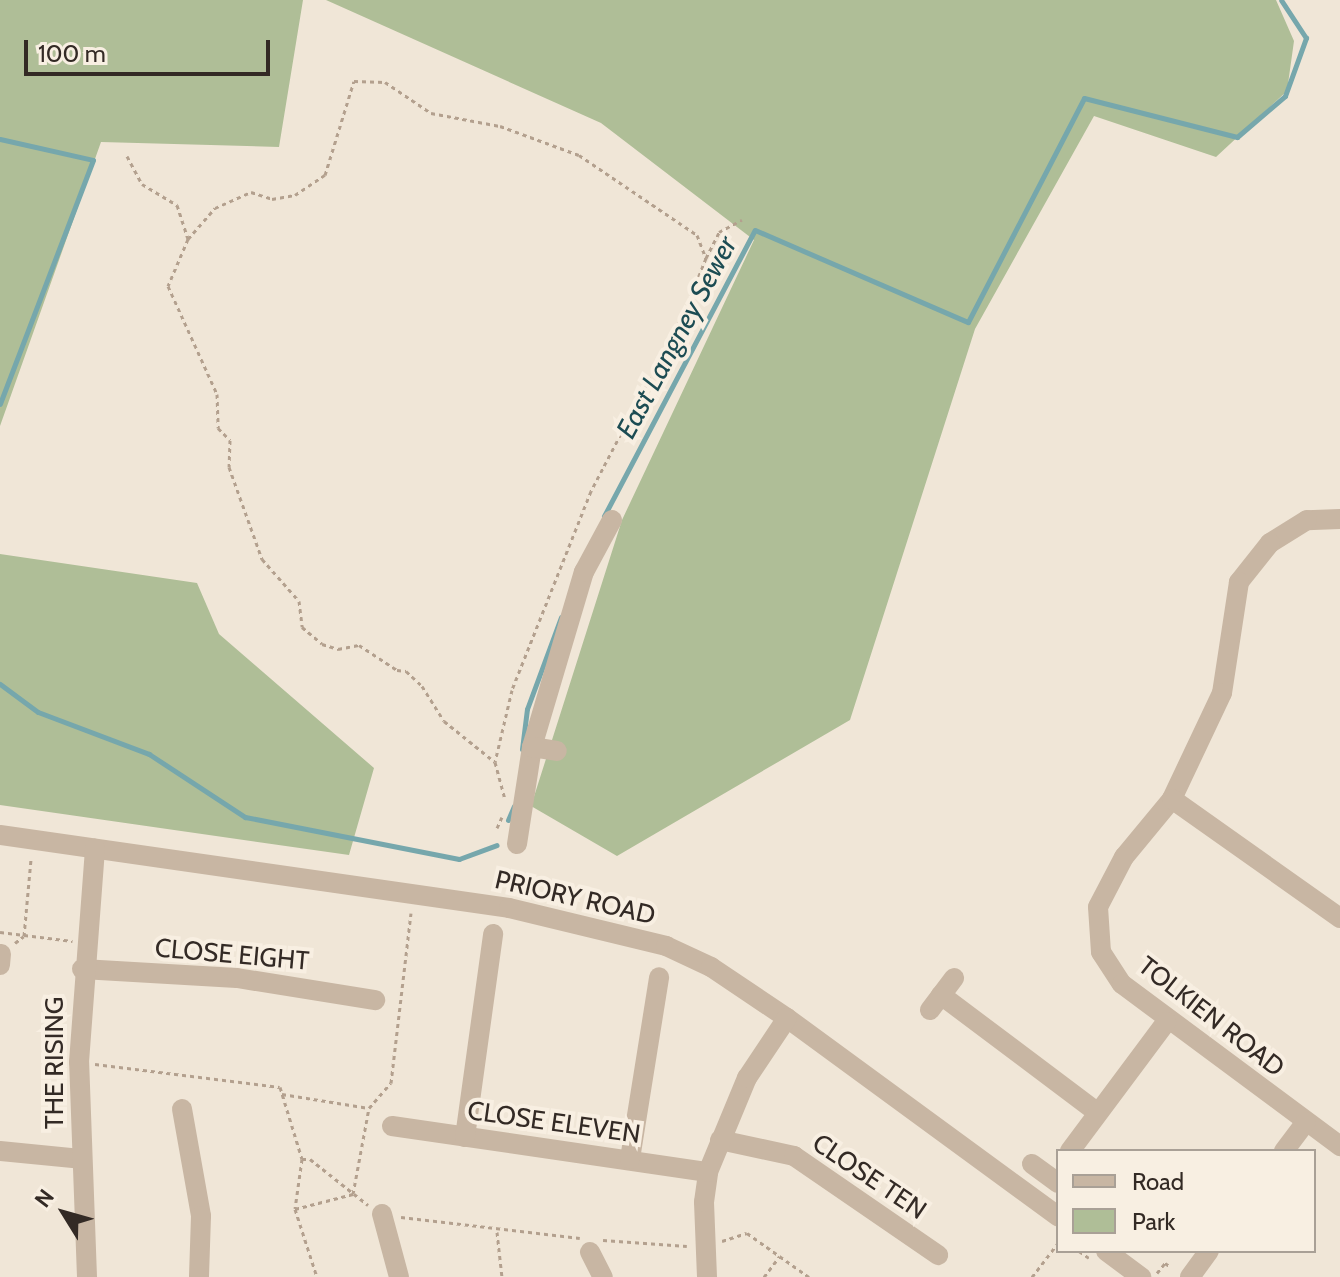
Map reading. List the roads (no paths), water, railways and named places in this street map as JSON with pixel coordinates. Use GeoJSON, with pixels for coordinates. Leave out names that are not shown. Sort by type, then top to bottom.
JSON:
{"type":"FeatureCollection","features":[{"type":"Feature","properties":{"kind":"street","name":"TOLKIEN ROAD"},"geometry":{"type":"LineString","coordinates":[[1340,519],[1307,520],[1270,543],[1239,582],[1222,693],[1172,799],[1124,857],[1098,907],[1101,952],[1122,984],[1166,1022],[1340,1146]]}},
{"type":"Feature","properties":{"kind":"street"},"geometry":{"type":"LineString","coordinates":[[517,844],[532,747],[584,572],[612,520]]}},
{"type":"Feature","properties":{"kind":"street"},"geometry":{"type":"LineString","coordinates":[[532,747],[557,751]]}},
{"type":"Feature","properties":{"kind":"street"},"geometry":{"type":"LineString","coordinates":[[1172,799],[1340,918]]}},
{"type":"Feature","properties":{"kind":"street","name":"PRIORY ROAD"},"geometry":{"type":"LineString","coordinates":[[0,835],[509,908],[666,946],[711,967],[787,1018],[1056,1215]]}},
{"type":"Feature","properties":{"kind":"street","name":"THE RISING"},"geometry":{"type":"LineString","coordinates":[[87,1277],[79,1062],[82,969],[95,849]]}},
{"type":"Feature","properties":{"kind":"street"},"geometry":{"type":"LineString","coordinates":[[465,1137],[493,934]]}},
{"type":"Feature","properties":{"kind":"street","name":"CLOSE EIGHT"},"geometry":{"type":"LineString","coordinates":[[82,969],[237,978],[375,1000]]}},
{"type":"Feature","properties":{"kind":"street"},"geometry":{"type":"LineString","coordinates":[[630,1159],[659,977]]}},
{"type":"Feature","properties":{"kind":"street"},"geometry":{"type":"LineString","coordinates":[[942,994],[1098,1113]]}},
{"type":"Feature","properties":{"kind":"street"},"geometry":{"type":"LineString","coordinates":[[707,1277],[703,1247],[708,1172],[747,1078],[787,1018]]}},
{"type":"Feature","properties":{"kind":"street"},"geometry":{"type":"LineString","coordinates":[[1071,1149],[1166,1022]]}},
{"type":"Feature","properties":{"kind":"street"},"geometry":{"type":"LineString","coordinates":[[182,1109],[201,1216],[199,1277]]}},
{"type":"Feature","properties":{"kind":"street"},"geometry":{"type":"LineString","coordinates":[[1286,1149],[1306,1122]]}},
{"type":"Feature","properties":{"kind":"street","name":"CLOSE ELEVEN"},"geometry":{"type":"LineString","coordinates":[[392,1126],[708,1172]]}},
{"type":"Feature","properties":{"kind":"street","name":"CLOSE TEN"},"geometry":{"type":"LineString","coordinates":[[720,1140],[794,1156],[938,1255]]}},
{"type":"Feature","properties":{"kind":"street"},"geometry":{"type":"LineString","coordinates":[[1,1157],[81,1159]]}},
{"type":"Feature","properties":{"kind":"street"},"geometry":{"type":"LineString","coordinates":[[1032,1164],[1055,1176]]}},
{"type":"Feature","properties":{"kind":"street"},"geometry":{"type":"LineString","coordinates":[[382,1214],[399,1277]]}},
{"type":"Feature","properties":{"kind":"street"},"geometry":{"type":"LineString","coordinates":[[1109,1253],[1141,1277]]}},
{"type":"Feature","properties":{"kind":"street"},"geometry":{"type":"LineString","coordinates":[[1175,1274],[1206,1253]]}},
{"type":"Feature","properties":{"kind":"waterway","name":"East Langney Sewer"},"geometry":{"type":"LineString","coordinates":[[604,516],[755,230],[968,322],[1084,98],[1237,137],[1285,96],[1306,38],[1281,0]]}},
{"type":"Feature","properties":{"kind":"waterway","name":"East Langney Sewer"},"geometry":{"type":"LineString","coordinates":[[0,139],[93,160],[0,404]]}},
{"type":"Feature","properties":{"kind":"waterway","name":"East Langney Sewer"},"geometry":{"type":"LineString","coordinates":[[522,749],[527,709],[561,617]]}},
{"type":"Feature","properties":{"kind":"waterway","name":"East Langney Sewer"},"geometry":{"type":"LineString","coordinates":[[0,684],[38,712],[149,754],[245,817],[459,859],[497,845]]}},
{"type":"Feature","properties":{"kind":"waterway","name":"East Langney Sewer"},"geometry":{"type":"LineString","coordinates":[[508,820],[514,806]]}}]}
